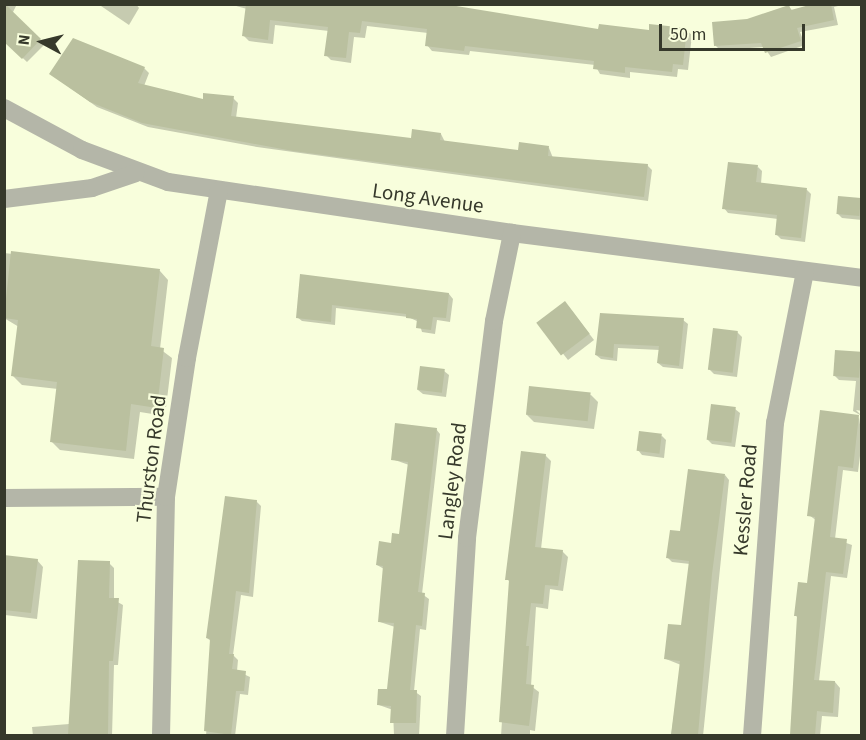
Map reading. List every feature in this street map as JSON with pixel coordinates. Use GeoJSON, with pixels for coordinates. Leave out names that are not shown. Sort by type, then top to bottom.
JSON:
{"type":"FeatureCollection","features":[{"type":"Feature","properties":{"kind":"street","name":"Long Avenue"},"geometry":{"type":"LineString","coordinates":[[4,108],[82,150],[136,173],[219,191],[512,233],[861,278]]}},
{"type":"Feature","properties":{"kind":"street"},"geometry":{"type":"LineString","coordinates":[[4,199],[92,188],[136,173]]}},
{"type":"Feature","properties":{"kind":"street","name":"Thurston Road"},"geometry":{"type":"LineString","coordinates":[[161,735],[166,497],[187,358],[219,191]]}},
{"type":"Feature","properties":{"kind":"street","name":"Langley Road"},"geometry":{"type":"LineString","coordinates":[[455,735],[467,538],[494,321],[512,233]]}},
{"type":"Feature","properties":{"kind":"street","name":"Kessler Road"},"geometry":{"type":"LineString","coordinates":[[752,735],[775,423],[804,271]]}},
{"type":"Feature","properties":{"kind":"street"},"geometry":{"type":"LineString","coordinates":[[4,498],[166,497]]}},
{"type":"Feature","properties":{"kind":"building"},"geometry":{"type":"Polygon","coordinates":[[[5,4],[41,39],[22,59],[4,42],[5,4]]]}},
{"type":"Feature","properties":{"kind":"building"},"geometry":{"type":"Polygon","coordinates":[[[246,4],[444,4],[598,29],[599,24],[649,30],[649,24],[687,28],[683,65],[673,64],[672,72],[625,67],[625,73],[593,69],[594,61],[465,46],[464,51],[425,46],[427,29],[362,21],[360,33],[349,32],[346,58],[324,56],[328,27],[270,20],[268,40],[242,36],[246,4]]]}},
{"type":"Feature","properties":{"kind":"building"},"geometry":{"type":"Polygon","coordinates":[[[813,4],[831,4],[834,20],[797,28],[801,41],[765,53],[761,43],[714,46],[712,22],[747,19],[789,5],[791,10],[813,4]]]}},
{"type":"Feature","properties":{"kind":"building"},"geometry":{"type":"Polygon","coordinates":[[[73,38],[145,67],[138,83],[203,99],[203,93],[234,96],[231,116],[411,138],[412,129],[441,133],[440,140],[518,150],[519,142],[549,146],[548,156],[648,164],[644,197],[293,151],[142,123],[90,102],[49,74],[73,38]]]}},
{"type":"Feature","properties":{"kind":"building"},"geometry":{"type":"Polygon","coordinates":[[[728,162],[758,165],[756,182],[807,188],[801,238],[775,235],[777,215],[722,209],[728,162]]]}},
{"type":"Feature","properties":{"kind":"building"},"geometry":{"type":"Polygon","coordinates":[[[838,196],[861,198],[859,216],[836,214],[838,196]]]}},
{"type":"Feature","properties":{"kind":"building"},"geometry":{"type":"Polygon","coordinates":[[[11,251],[160,269],[151,346],[164,348],[157,408],[131,404],[126,451],[50,442],[57,382],[11,376],[18,320],[4,318],[11,251]]]}},
{"type":"Feature","properties":{"kind":"building"},"geometry":{"type":"Polygon","coordinates":[[[300,274],[449,293],[446,318],[433,317],[431,330],[416,328],[417,319],[406,318],[406,314],[332,305],[331,322],[296,318],[300,274]]]}},
{"type":"Feature","properties":{"kind":"building"},"geometry":{"type":"Polygon","coordinates":[[[565,301],[590,334],[561,355],[536,323],[565,301]]]}},
{"type":"Feature","properties":{"kind":"building"},"geometry":{"type":"Polygon","coordinates":[[[600,313],[684,318],[679,366],[657,363],[659,346],[614,344],[613,358],[595,355],[600,313]]]}},
{"type":"Feature","properties":{"kind":"building"},"geometry":{"type":"Polygon","coordinates":[[[713,328],[738,331],[733,373],[708,370],[713,328]]]}},
{"type":"Feature","properties":{"kind":"building"},"geometry":{"type":"Polygon","coordinates":[[[835,350],[861,352],[859,378],[833,376],[835,350]]]}},
{"type":"Feature","properties":{"kind":"building"},"geometry":{"type":"Polygon","coordinates":[[[420,366],[445,369],[442,393],[417,390],[420,366]]]}},
{"type":"Feature","properties":{"kind":"building"},"geometry":{"type":"Polygon","coordinates":[[[529,386],[591,392],[588,421],[526,415],[529,386]]]}},
{"type":"Feature","properties":{"kind":"building"},"geometry":{"type":"Polygon","coordinates":[[[711,404],[736,407],[731,443],[707,440],[711,404]]]}},
{"type":"Feature","properties":{"kind":"building"},"geometry":{"type":"Polygon","coordinates":[[[820,410],[859,415],[853,468],[838,466],[830,537],[847,539],[843,574],[826,572],[814,680],[835,681],[833,713],[817,711],[815,735],[790,735],[797,616],[794,616],[798,582],[807,583],[815,517],[807,516],[820,410]]]}},
{"type":"Feature","properties":{"kind":"building"},"geometry":{"type":"Polygon","coordinates":[[[395,423],[437,428],[418,592],[425,593],[422,626],[416,625],[410,690],[417,690],[416,723],[390,723],[391,706],[377,705],[378,689],[387,689],[394,623],[378,622],[383,566],[376,565],[379,541],[391,543],[392,533],[399,534],[408,462],[391,460],[395,423]]]}},
{"type":"Feature","properties":{"kind":"building"},"geometry":{"type":"Polygon","coordinates":[[[639,431],[662,434],[659,454],[637,451],[639,431]]]}},
{"type":"Feature","properties":{"kind":"building"},"geometry":{"type":"Polygon","coordinates":[[[521,451],[546,454],[535,547],[563,550],[558,586],[545,585],[543,604],[531,603],[526,646],[529,646],[526,684],[534,685],[529,726],[499,722],[509,580],[505,580],[521,451]]]}},
{"type":"Feature","properties":{"kind":"building"},"geometry":{"type":"Polygon","coordinates":[[[688,469],[725,474],[712,574],[698,735],[671,735],[680,661],[664,659],[668,624],[681,625],[689,561],[666,558],[670,530],[680,531],[688,469]]]}},
{"type":"Feature","properties":{"kind":"building"},"geometry":{"type":"Polygon","coordinates":[[[225,496],[257,500],[249,593],[236,591],[229,654],[234,654],[232,669],[246,671],[244,691],[236,691],[231,735],[204,731],[210,639],[206,638],[225,496]]]}},
{"type":"Feature","properties":{"kind":"building"},"geometry":{"type":"Polygon","coordinates":[[[4,555],[38,559],[31,613],[4,610],[4,555]]]}},
{"type":"Feature","properties":{"kind":"building"},"geometry":{"type":"Polygon","coordinates":[[[78,560],[110,561],[109,598],[119,598],[113,661],[109,661],[108,735],[68,735],[78,560]]]}}]}
